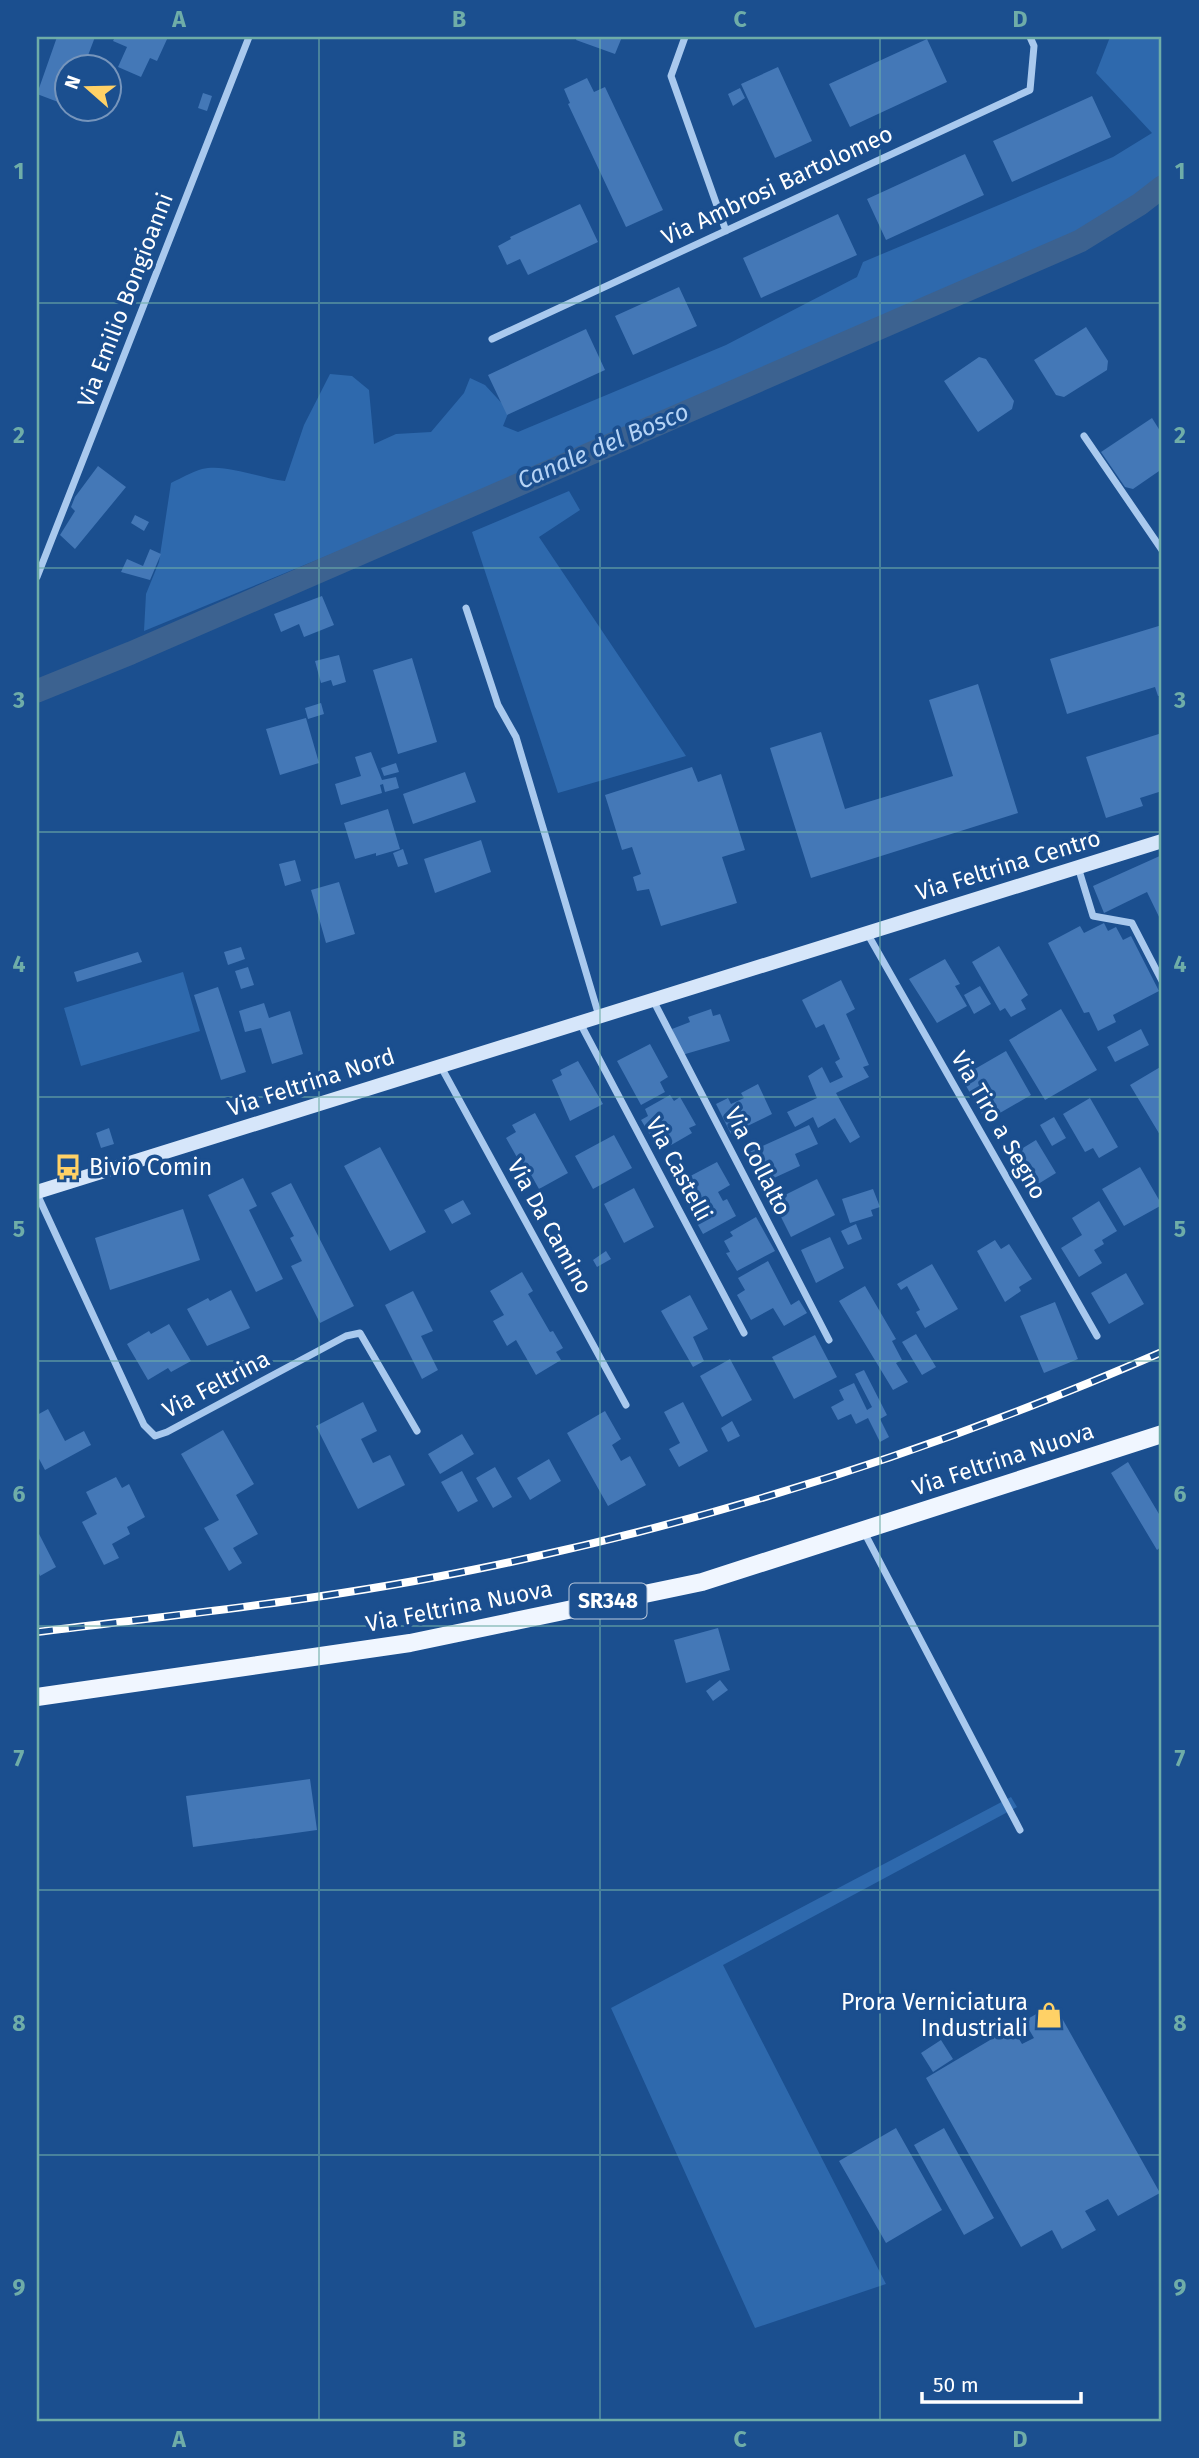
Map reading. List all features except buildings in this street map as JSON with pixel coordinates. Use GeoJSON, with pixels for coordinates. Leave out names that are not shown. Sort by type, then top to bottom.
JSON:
{"type":"FeatureCollection","features":[{"type":"Feature","properties":{"kind":"main road","name":"Via Feltrina Centro"},"geometry":{"type":"LineString","coordinates":[[867,933],[1162,841]]}},
{"type":"Feature","properties":{"kind":"main road","name":"Via Feltrina Nord"},"geometry":{"type":"LineString","coordinates":[[37,1193],[867,933]]}},
{"type":"Feature","properties":{"kind":"main road","name":"Via Feltrina Nuova"},"geometry":{"type":"LineString","coordinates":[[37,1697],[410,1643],[702,1581],[1162,1434]]}},
{"type":"Feature","properties":{"kind":"street","name":"Via Emilio Bongioanni"},"geometry":{"type":"LineString","coordinates":[[37,577],[249,37]]}},
{"type":"Feature","properties":{"kind":"street"},"geometry":{"type":"LineString","coordinates":[[685,37],[671,76],[726,231]]}},
{"type":"Feature","properties":{"kind":"street","name":"Via Ambrosi Bartolomeo"},"geometry":{"type":"LineString","coordinates":[[492,339],[1030,90],[1034,46],[1030,37]]}},
{"type":"Feature","properties":{"kind":"street"},"geometry":{"type":"LineString","coordinates":[[1084,436],[1162,550]]}},
{"type":"Feature","properties":{"kind":"street"},"geometry":{"type":"LineString","coordinates":[[466,608],[498,705],[516,737],[599,1016]]}},
{"type":"Feature","properties":{"kind":"street"},"geometry":{"type":"LineString","coordinates":[[1077,867],[1093,916],[1132,923],[1162,981]]}},
{"type":"Feature","properties":{"kind":"street","name":"Via Tiro a Segno"},"geometry":{"type":"LineString","coordinates":[[867,933],[1097,1336]]}},
{"type":"Feature","properties":{"kind":"street","name":"Via Collalto"},"geometry":{"type":"LineString","coordinates":[[653,1000],[830,1340]]}},
{"type":"Feature","properties":{"kind":"street","name":"Via Castelli"},"geometry":{"type":"LineString","coordinates":[[580,1023],[744,1333]]}},
{"type":"Feature","properties":{"kind":"street","name":"Via Da Camino"},"geometry":{"type":"LineString","coordinates":[[440,1065],[626,1405]]}},
{"type":"Feature","properties":{"kind":"street","name":"Via Feltrina"},"geometry":{"type":"LineString","coordinates":[[37,1193],[144,1425],[155,1436],[346,1336],[360,1333],[417,1431]]}},
{"type":"Feature","properties":{"kind":"street"},"geometry":{"type":"LineString","coordinates":[[863,1530],[1020,1830]]}},
{"type":"Feature","properties":{"kind":"shaded area"},"geometry":{"type":"Polygon","coordinates":[[[1110,37],[1162,37],[1162,181],[1128,207],[925,302],[811,352],[698,396],[580,452],[144,631],[146,594],[159,562],[171,483],[198,470],[211,468],[285,481],[304,425],[330,374],[352,376],[369,390],[374,444],[396,434],[431,432],[464,393],[470,378],[485,385],[509,411],[503,426],[518,432],[726,345],[857,277],[863,262],[1113,157],[1152,133],[1096,73],[1110,37]]]}},
{"type":"Feature","properties":{"kind":"shaded area"},"geometry":{"type":"Polygon","coordinates":[[[569,491],[580,510],[539,537],[686,756],[558,793],[472,532],[569,491]]]}},
{"type":"Feature","properties":{"kind":"shaded area"},"geometry":{"type":"Polygon","coordinates":[[[183,972],[200,1031],[81,1066],[64,1008],[183,972]]]}},
{"type":"Feature","properties":{"kind":"shaded area"},"geometry":{"type":"Polygon","coordinates":[[[1011,1797],[1017,1807],[723,1965],[886,2284],[755,2328],[611,2008],[1011,1797]]]}},
{"type":"Feature","properties":{"kind":"waterway","name":"Canale del Bosco"},"geometry":{"type":"LineString","coordinates":[[37,691],[131,653],[1080,241],[1162,187]]}},
{"type":"Feature","properties":{"kind":"railway"},"geometry":{"type":"LineString","coordinates":[[37,1632],[368,1589],[565,1550],[739,1505],[911,1450],[995,1420],[1162,1352]]}},
{"type":"Feature","properties":{"kind":"place","name":"Bivio Comin"},"geometry":{"type":"Point","coordinates":[68,1167]}},
{"type":"Feature","properties":{"kind":"place","name":"Prora Verniciatura Industriali"},"geometry":{"type":"Point","coordinates":[1049,2015]}}]}
